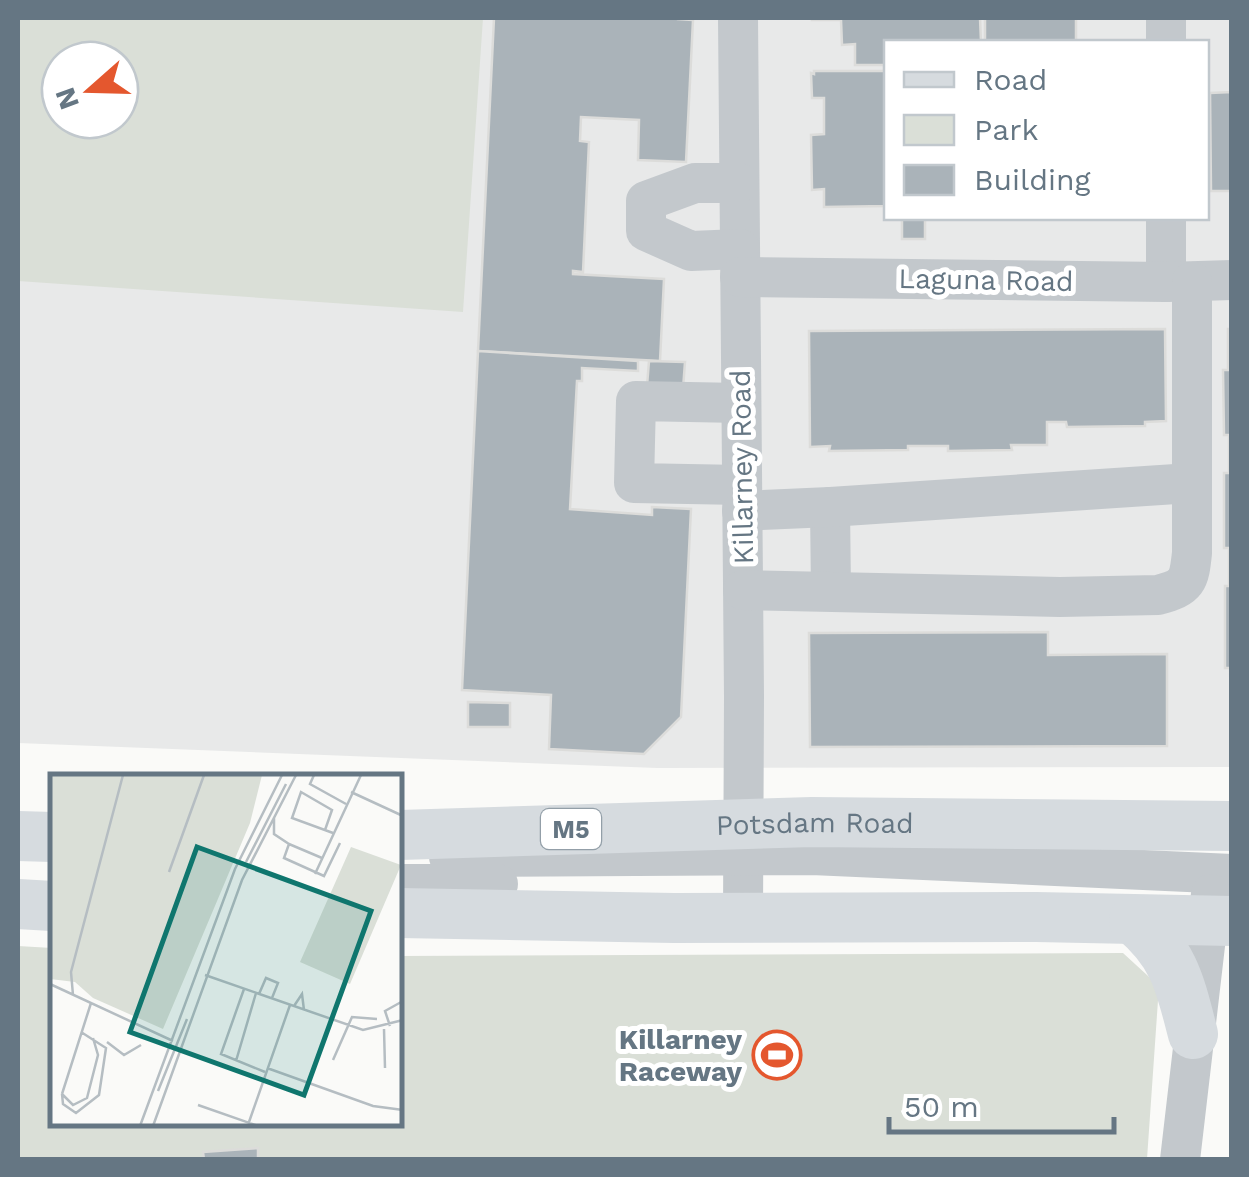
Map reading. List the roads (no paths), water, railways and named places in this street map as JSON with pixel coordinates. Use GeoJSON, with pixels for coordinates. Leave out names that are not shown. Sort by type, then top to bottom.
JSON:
{"type":"FeatureCollection","features":[{"type":"Feature","properties":{"kind":"main road","name":"Potsdam Road"},"geometry":{"type":"LineString","coordinates":[[402,913],[674,918],[743,869],[986,822],[1222,877]]}},
{"type":"Feature","properties":{"kind":"main road","name":"Potsdam Road"},"geometry":{"type":"LineString","coordinates":[[402,835],[743,869],[1036,917],[1134,920],[1222,877]]}},
{"type":"Feature","properties":{"kind":"main road"},"geometry":{"type":"LineString","coordinates":[[18,836],[50,837]]}},
{"type":"Feature","properties":{"kind":"main road"},"geometry":{"type":"LineString","coordinates":[[18,904],[50,906]]}},
{"type":"Feature","properties":{"kind":"main road"},"geometry":{"type":"LineString","coordinates":[[1134,920],[1167,955],[1194,1034]]}},
{"type":"Feature","properties":{"kind":"street","name":"Killarney Road"},"geometry":{"type":"LineString","coordinates":[[738,18],[743,869]]}},
{"type":"Feature","properties":{"kind":"street","name":"Laguna Road"},"geometry":{"type":"LineString","coordinates":[[739,183],[695,182],[646,201],[646,231],[691,251],[740,264],[1197,282]]}},
{"type":"Feature","properties":{"kind":"street"},"geometry":{"type":"LineString","coordinates":[[743,590],[1060,598],[1158,595],[1184,585],[1192,553],[1197,282],[1167,220]]}},
{"type":"Feature","properties":{"kind":"street"},"geometry":{"type":"LineString","coordinates":[[741,404],[636,401],[634,483],[830,508],[1191,483]]}},
{"type":"Feature","properties":{"kind":"street"},"geometry":{"type":"LineString","coordinates":[[830,508],[831,591]]}},
{"type":"Feature","properties":{"kind":"street"},"geometry":{"type":"LineString","coordinates":[[18,854],[50,855]]}},
{"type":"Feature","properties":{"kind":"street"},"geometry":{"type":"LineString","coordinates":[[402,856],[743,869]]}},
{"type":"Feature","properties":{"kind":"street"},"geometry":{"type":"LineString","coordinates":[[402,884],[743,869]]}},
{"type":"Feature","properties":{"kind":"street"},"geometry":{"type":"LineString","coordinates":[[1180,1160],[1194,1034],[1222,877]]}},
{"type":"Feature","properties":{"kind":"street"},"geometry":{"type":"LineString","coordinates":[[18,883],[50,884]]}},
{"type":"Feature","properties":{"kind":"place","name":"Killarney Raceway"},"geometry":{"type":"Point","coordinates":[777,1055]}}]}
